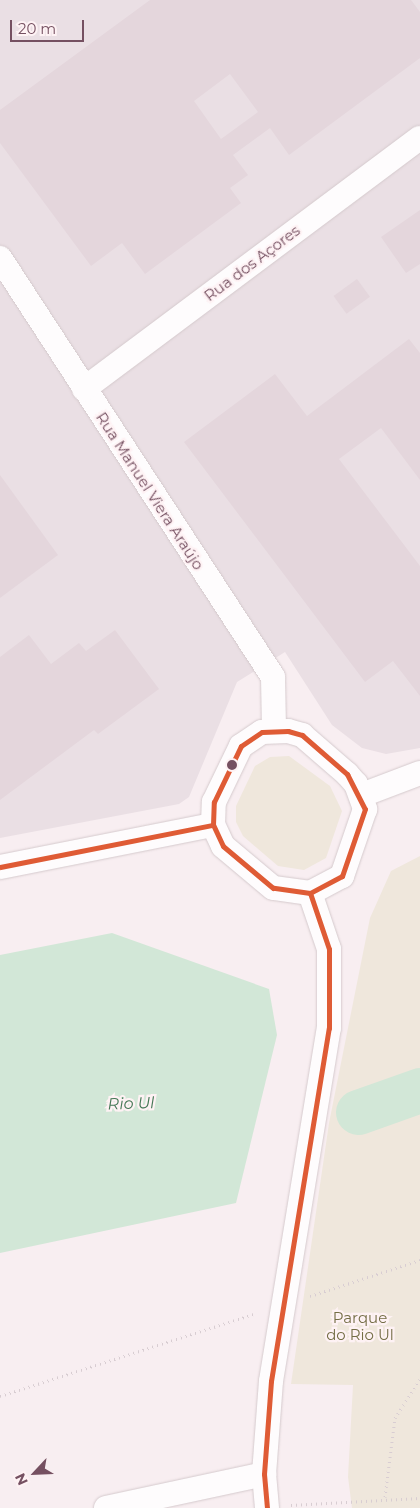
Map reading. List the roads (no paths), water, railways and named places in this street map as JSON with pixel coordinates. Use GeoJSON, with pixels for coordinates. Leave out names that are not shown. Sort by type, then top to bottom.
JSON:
{"type":"FeatureCollection","features":[{"type":"Feature","properties":{"kind":"street","name":"Rua dos Açores"},"geometry":{"type":"LineString","coordinates":[[84,389],[420,138]]}},
{"type":"Feature","properties":{"kind":"street","name":"Rua Manuel Viera Araújo"},"geometry":{"type":"LineString","coordinates":[[0,258],[273,677],[274,730]]}},
{"type":"Feature","properties":{"kind":"street"},"geometry":{"type":"LineString","coordinates":[[274,730],[302,735],[347,774],[362,795],[363,823],[342,876],[310,893],[273,888],[223,846],[213,825],[214,802],[241,746],[251,737],[274,730]]}},
{"type":"Feature","properties":{"kind":"street"},"geometry":{"type":"LineString","coordinates":[[362,795],[420,772]]}},
{"type":"Feature","properties":{"kind":"street"},"geometry":{"type":"LineString","coordinates":[[0,867],[213,825]]}},
{"type":"Feature","properties":{"kind":"street"},"geometry":{"type":"LineString","coordinates":[[274,1507],[264,1474],[270,1380],[308,1142],[329,1028],[329,949],[310,893]]}},
{"type":"Feature","properties":{"kind":"street"},"geometry":{"type":"LineString","coordinates":[[106,1508],[264,1474]]}},
{"type":"Feature","properties":{"kind":"water"},"geometry":{"type":"Polygon","coordinates":[[[112,933],[269,989],[277,1035],[236,1203],[0,1253],[0,955],[112,933]]]}},
{"type":"Feature","properties":{"kind":"waterway","name":"Rio Ul"},"geometry":{"type":"LineString","coordinates":[[358,1112],[420,1090]]}},
{"type":"Feature","properties":{"kind":"park label","name":"Parque do Rio Ul"},"geometry":{"type":"Point","coordinates":[360,1326]}}]}
